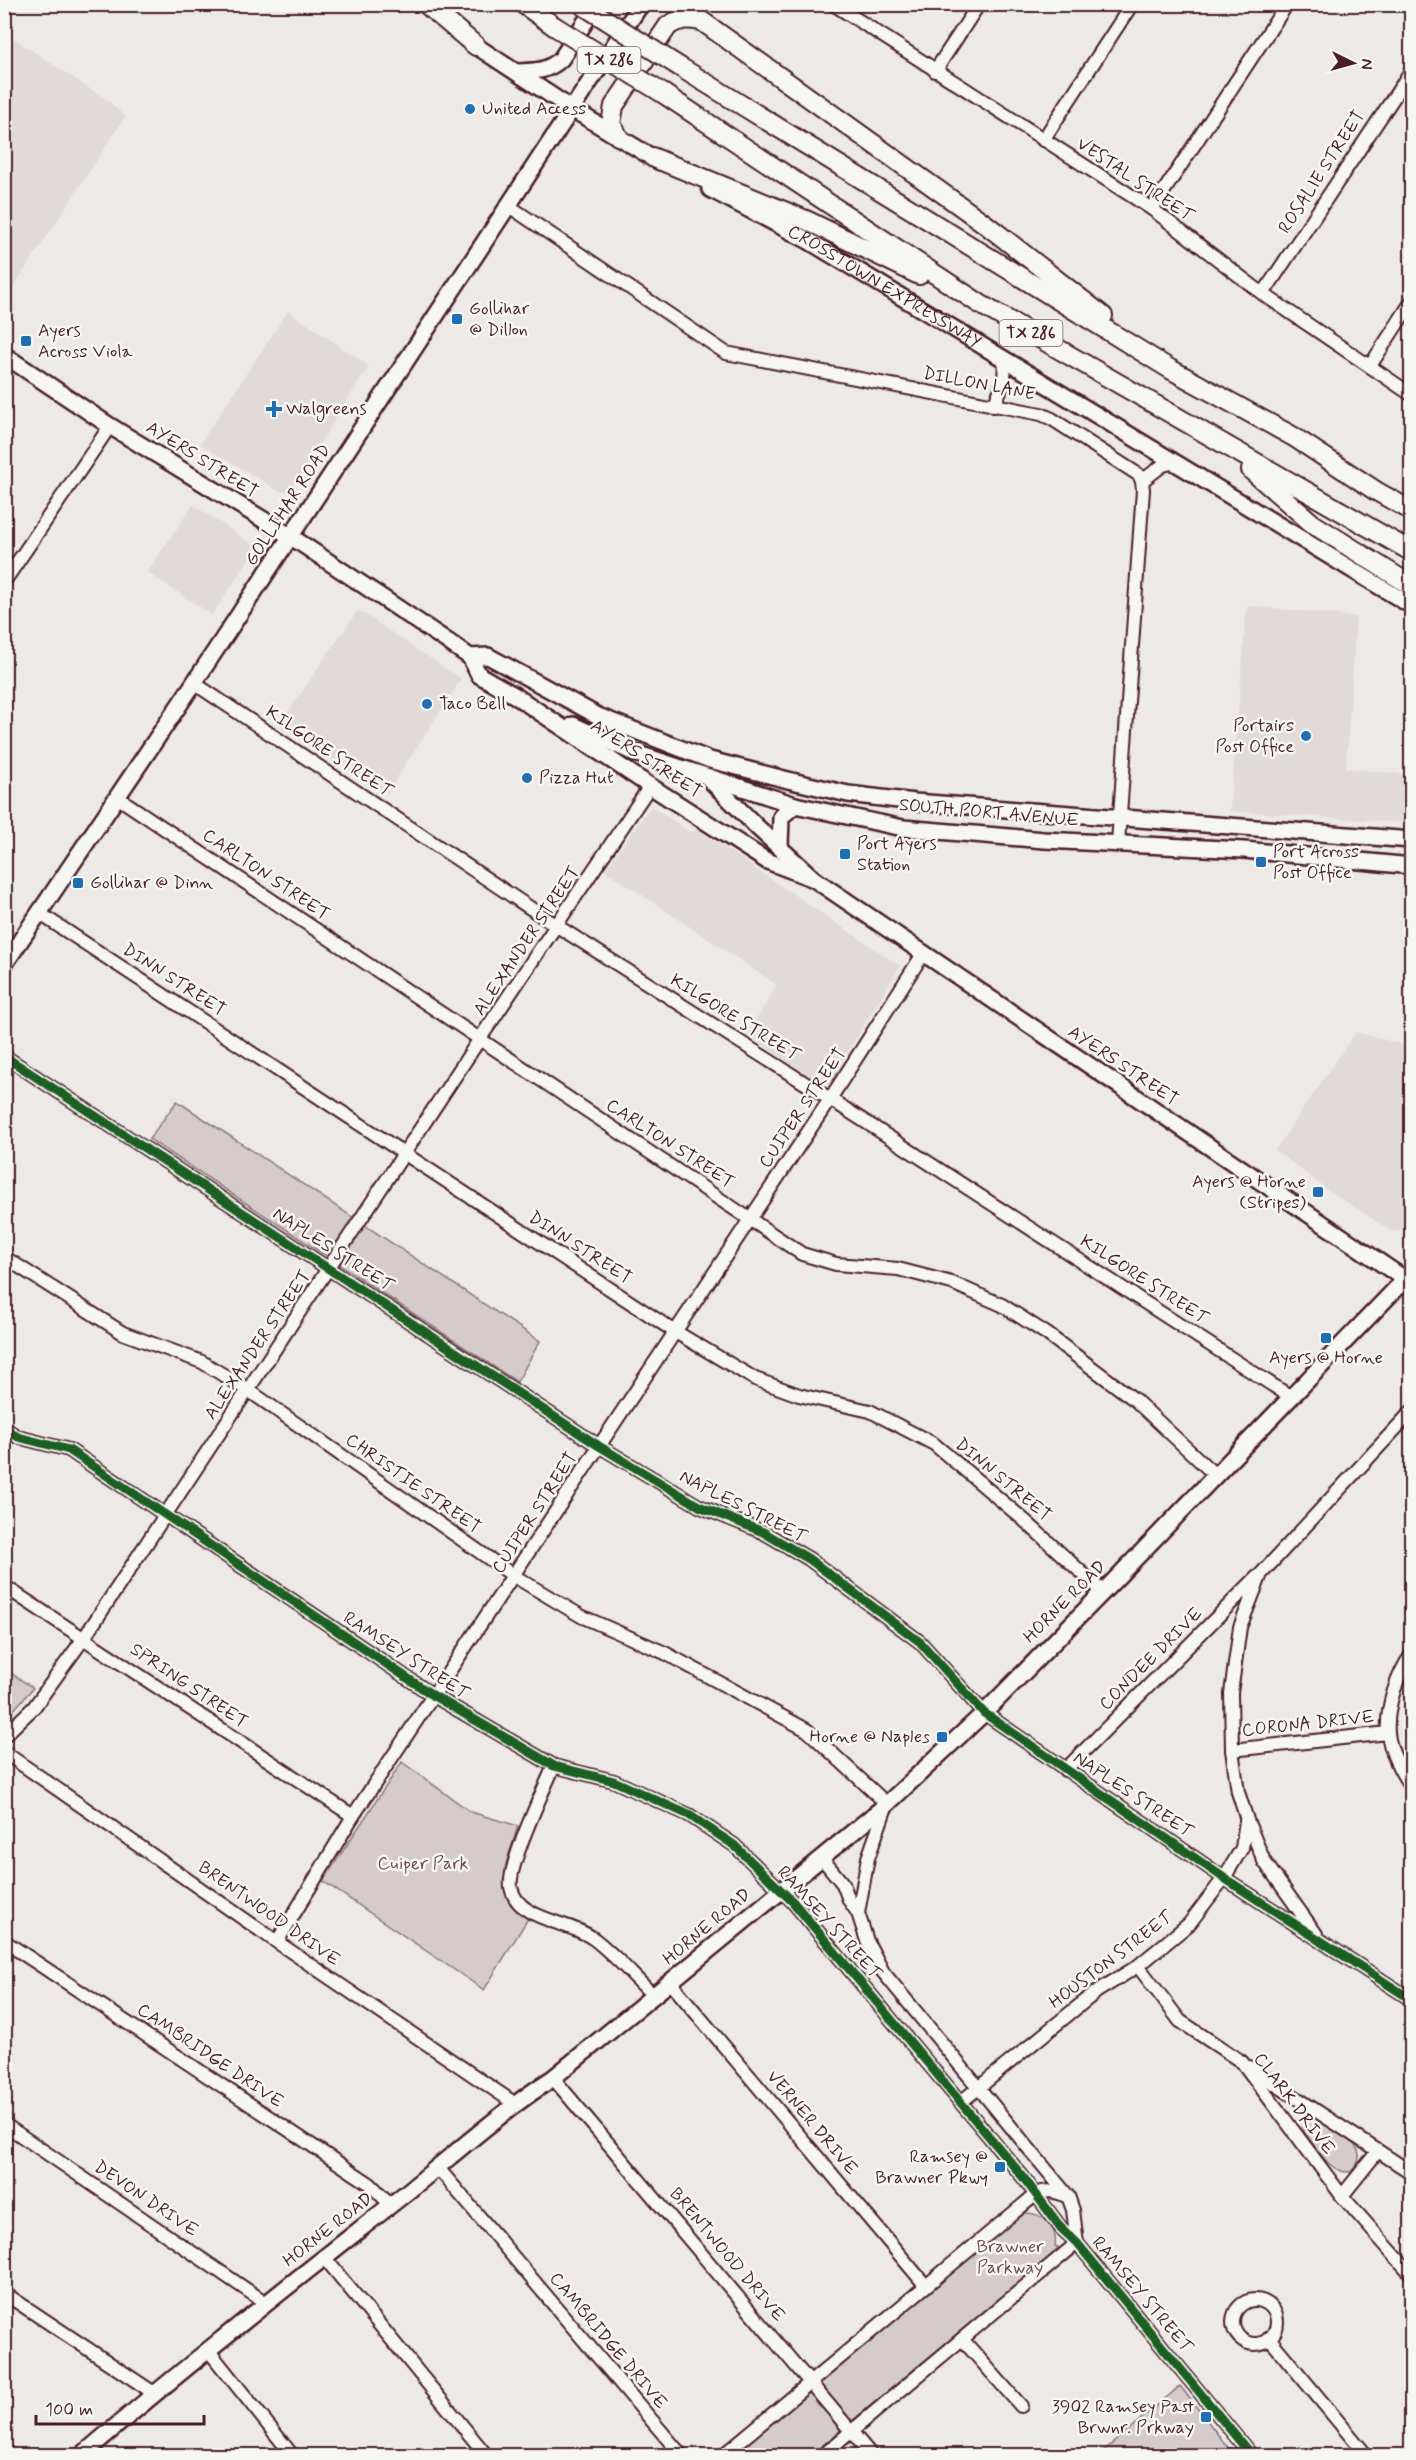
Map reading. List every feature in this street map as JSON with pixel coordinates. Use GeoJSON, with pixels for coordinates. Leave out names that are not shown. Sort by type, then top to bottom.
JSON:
{"type":"FeatureCollection","features":[{"type":"Feature","properties":{"kind":"highway"},"geometry":{"type":"LineString","coordinates":[[426,4],[476,46]]}},
{"type":"Feature","properties":{"kind":"highway","name":"CROSSTOWN EXPRESSWAY"},"geometry":{"type":"LineString","coordinates":[[523,4],[664,94],[980,304],[1412,552]]}},
{"type":"Feature","properties":{"kind":"highway","name":"TX 286"},"geometry":{"type":"LineString","coordinates":[[581,4],[680,68],[1170,369],[1294,437],[1349,474],[1412,511]]}},
{"type":"Feature","properties":{"kind":"highway"},"geometry":{"type":"LineString","coordinates":[[678,4],[984,223],[1170,369]]}},
{"type":"Feature","properties":{"kind":"highway"},"geometry":{"type":"LineString","coordinates":[[618,136],[611,124],[614,106],[668,26],[675,20],[701,21]]}},
{"type":"Feature","properties":{"kind":"highway"},"geometry":{"type":"LineString","coordinates":[[652,157],[806,220],[980,304]]}},
{"type":"Feature","properties":{"kind":"highway"},"geometry":{"type":"LineString","coordinates":[[1221,443],[1313,524],[1412,586]]}},
{"type":"Feature","properties":{"kind":"highway"},"geometry":{"type":"LineString","coordinates":[[1349,474],[1412,498]]}},
{"type":"Feature","properties":{"kind":"main road","name":"CROSSTOWN EXPRESSWAY"},"geometry":{"type":"LineString","coordinates":[[419,4],[476,46],[572,109],[652,157],[809,241],[1412,606]]}},
{"type":"Feature","properties":{"kind":"main road"},"geometry":{"type":"LineString","coordinates":[[517,72],[545,70],[554,66],[597,4]]}},
{"type":"Feature","properties":{"kind":"main road","name":"GOLLIHAR ROAD"},"geometry":{"type":"LineString","coordinates":[[4,965],[194,683],[641,4]]}},
{"type":"Feature","properties":{"kind":"main road","name":"AYERS STREET"},"geometry":{"type":"LineString","coordinates":[[4,355],[110,426],[290,536],[470,657],[479,675],[514,695],[650,786],[767,861],[814,879]]}},
{"type":"Feature","properties":{"kind":"main road","name":"AYERS STREET"},"geometry":{"type":"LineString","coordinates":[[470,657],[488,656],[598,716],[710,760]]}},
{"type":"Feature","properties":{"kind":"main road","name":"SOUTH PORT AVENUE"},"geometry":{"type":"LineString","coordinates":[[514,695],[632,752],[795,805],[903,828],[1044,840],[1244,850],[1412,866]]}},
{"type":"Feature","properties":{"kind":"main road","name":"SOUTH PORT AVENUE"},"geometry":{"type":"LineString","coordinates":[[710,760],[792,782],[875,798],[1412,840]]}},
{"type":"Feature","properties":{"kind":"main road","name":"AYERS STREET"},"geometry":{"type":"LineString","coordinates":[[706,776],[814,879],[1410,1279]]}},
{"type":"Feature","properties":{"kind":"main road"},"geometry":{"type":"LineString","coordinates":[[780,847],[781,817],[795,805]]}},
{"type":"Feature","properties":{"kind":"main road","name":"HORNE ROAD"},"geometry":{"type":"LineString","coordinates":[[81,2456],[154,2393],[438,2168],[514,2103],[553,2078],[887,1804],[984,1713],[1291,1397],[1410,1279]]}},
{"type":"Feature","properties":{"kind":"street","name":"VESTAL STREET"},"geometry":{"type":"LineString","coordinates":[[833,4],[1152,209],[1263,294],[1412,395]]}},
{"type":"Feature","properties":{"kind":"street"},"geometry":{"type":"LineString","coordinates":[[934,71],[979,4]]}},
{"type":"Feature","properties":{"kind":"street"},"geometry":{"type":"LineString","coordinates":[[1043,140],[1132,4]]}},
{"type":"Feature","properties":{"kind":"street"},"geometry":{"type":"LineString","coordinates":[[1152,209],[1287,4]]}},
{"type":"Feature","properties":{"kind":"street","name":"ROSALIE STREET"},"geometry":{"type":"LineString","coordinates":[[1263,294],[1412,70]]}},
{"type":"Feature","properties":{"kind":"street","name":"DILLON LANE"},"geometry":{"type":"LineString","coordinates":[[509,206],[726,353],[1041,414],[1133,471],[1142,481]]}},
{"type":"Feature","properties":{"kind":"street"},"geometry":{"type":"LineString","coordinates":[[1370,366],[1412,301]]}},
{"type":"Feature","properties":{"kind":"street"},"geometry":{"type":"LineString","coordinates":[[994,406],[1004,381],[1005,359]]}},
{"type":"Feature","properties":{"kind":"street"},"geometry":{"type":"LineString","coordinates":[[4,582],[110,426]]}},
{"type":"Feature","properties":{"kind":"street"},"geometry":{"type":"LineString","coordinates":[[1118,843],[1142,481],[1163,465],[1176,462]]}},
{"type":"Feature","properties":{"kind":"street","name":"KILGORE STREET"},"geometry":{"type":"LineString","coordinates":[[194,683],[557,926],[830,1099],[1291,1397]]}},
{"type":"Feature","properties":{"kind":"street","name":"ALEXANDER STREET"},"geometry":{"type":"LineString","coordinates":[[4,1737],[34,1707],[84,1638],[406,1155],[479,1040],[650,786]]}},
{"type":"Feature","properties":{"kind":"street","name":"CARLTON STREET"},"geometry":{"type":"LineString","coordinates":[[117,797],[479,1040],[750,1217],[802,1254],[836,1264],[898,1269],[952,1283],[1002,1305],[1047,1334],[1135,1400],[1215,1475]]}},
{"type":"Feature","properties":{"kind":"street","name":"DINN STREET"},"geometry":{"type":"LineString","coordinates":[[39,913],[674,1331],[755,1379],[799,1395],[870,1411],[934,1444],[1024,1520],[1103,1592]]}},
{"type":"Feature","properties":{"kind":"street","name":"CUIPER STREET"},"geometry":{"type":"LineString","coordinates":[[277,1942],[353,1816],[830,1099],[923,954]]}},
{"type":"Feature","properties":{"kind":"street","name":"NAPLES STREET"},"geometry":{"type":"LineString","coordinates":[[4,1056],[330,1267],[599,1446],[699,1506],[763,1532],[809,1559],[920,1642],[984,1713],[1224,1878],[1412,2000]]}},
{"type":"Feature","properties":{"kind":"street","name":"CHRISTIE STREET"},"geometry":{"type":"LineString","coordinates":[[4,1257],[123,1334],[202,1362],[248,1390],[514,1576],[581,1616],[666,1653],[807,1730],[887,1804]]}},
{"type":"Feature","properties":{"kind":"street","name":"CONDEE DRIVE"},"geometry":{"type":"LineString","coordinates":[[1065,1770],[1261,1574],[1412,1411]]}},
{"type":"Feature","properties":{"kind":"street","name":"RAMSEY STREET"},"geometry":{"type":"LineString","coordinates":[[4,1428],[18,1437],[69,1450],[434,1696],[554,1766],[614,1781],[689,1815],[734,1845],[793,1902],[1252,2456]]}},
{"type":"Feature","properties":{"kind":"street"},"geometry":{"type":"LineString","coordinates":[[1261,1574],[1240,1627],[1231,1693],[1232,1750],[1238,1792],[1264,1861],[1320,1939]]}},
{"type":"Feature","properties":{"kind":"street","name":"SPRING STREET"},"geometry":{"type":"LineString","coordinates":[[4,1586],[353,1816]]}},
{"type":"Feature","properties":{"kind":"street"},"geometry":{"type":"LineString","coordinates":[[1412,1654],[1402,1667],[1393,1695],[1388,1733],[1397,1765],[1412,1789]]}},
{"type":"Feature","properties":{"kind":"street","name":"CORONA DRIVE"},"geometry":{"type":"LineString","coordinates":[[1232,1750],[1388,1733]]}},
{"type":"Feature","properties":{"kind":"street","name":"BRENTWOOD DRIVE"},"geometry":{"type":"LineString","coordinates":[[4,1752],[514,2103]]}},
{"type":"Feature","properties":{"kind":"street"},"geometry":{"type":"LineString","coordinates":[[554,1766],[514,1866],[511,1887],[521,1906],[537,1916],[570,1927],[593,1938],[654,1996]]}},
{"type":"Feature","properties":{"kind":"street"},"geometry":{"type":"LineString","coordinates":[[858,1913],[868,1858],[887,1804]]}},
{"type":"Feature","properties":{"kind":"street","name":"HOUSTON STREET"},"geometry":{"type":"LineString","coordinates":[[961,2102],[1096,1992],[1138,1966],[1189,1924],[1224,1878],[1242,1848],[1247,1820]]}},
{"type":"Feature","properties":{"kind":"street","name":"RAMSEY STREET"},"geometry":{"type":"LineString","coordinates":[[822,1857],[843,1884],[883,1972],[1068,2196],[1073,2210],[1077,2243]]}},
{"type":"Feature","properties":{"kind":"street","name":"CAMBRIDGE DRIVE"},"geometry":{"type":"LineString","coordinates":[[4,1941],[370,2184],[391,2205]]}},
{"type":"Feature","properties":{"kind":"street","name":"CLARK DRIVE"},"geometry":{"type":"LineString","coordinates":[[1138,1966],[1180,2021],[1242,2062],[1342,2196],[1412,2275]]}},
{"type":"Feature","properties":{"kind":"street","name":"VERNER DRIVE"},"geometry":{"type":"LineString","coordinates":[[670,1982],[926,2286]]}},
{"type":"Feature","properties":{"kind":"street"},"geometry":{"type":"LineString","coordinates":[[1242,2062],[1412,2172]]}},
{"type":"Feature","properties":{"kind":"street","name":"BRENTWOOD DRIVE"},"geometry":{"type":"LineString","coordinates":[[553,2078],[872,2456]]}},
{"type":"Feature","properties":{"kind":"street","name":"DEVON DRIVE"},"geometry":{"type":"LineString","coordinates":[[4,2124],[266,2303]]}},
{"type":"Feature","properties":{"kind":"street"},"geometry":{"type":"LineString","coordinates":[[1342,2196],[1377,2151]]}},
{"type":"Feature","properties":{"kind":"street","name":"CAMBRIDGE DRIVE"},"geometry":{"type":"LineString","coordinates":[[438,2168],[682,2456]]}},
{"type":"Feature","properties":{"kind":"street"},"geometry":{"type":"LineString","coordinates":[[723,2456],[1035,2195],[1042,2191],[1054,2191],[1068,2196]]}},
{"type":"Feature","properties":{"kind":"street"},"geometry":{"type":"LineString","coordinates":[[822,2456],[1077,2243]]}},
{"type":"Feature","properties":{"kind":"street"},"geometry":{"type":"LineString","coordinates":[[324,2257],[487,2456]]}},
{"type":"Feature","properties":{"kind":"street"},"geometry":{"type":"LineString","coordinates":[[4,2293],[154,2393]]}},
{"type":"Feature","properties":{"kind":"street"},"geometry":{"type":"LineString","coordinates":[[1269,2338],[1366,2456]]}},
{"type":"Feature","properties":{"kind":"street"},"geometry":{"type":"LineString","coordinates":[[962,2339],[1021,2406]]}},
{"type":"Feature","properties":{"kind":"street"},"geometry":{"type":"LineString","coordinates":[[209,2351],[293,2456]]}},
{"type":"Feature","properties":{"kind":"shaded area"},"geometry":{"type":"Polygon","coordinates":[[[5,33],[110,102],[125,117],[5,300],[5,33]]]}},
{"type":"Feature","properties":{"kind":"shaded area"},"geometry":{"type":"Polygon","coordinates":[[[288,311],[369,366],[289,492],[279,491],[200,444],[288,311]]]}},
{"type":"Feature","properties":{"kind":"shaded area"},"geometry":{"type":"Polygon","coordinates":[[[193,505],[257,547],[212,615],[147,572],[193,505]]]}},
{"type":"Feature","properties":{"kind":"shaded area"},"geometry":{"type":"Polygon","coordinates":[[[1247,606],[1356,617],[1346,768],[1410,775],[1411,749],[1411,823],[1230,811],[1247,606]]]}},
{"type":"Feature","properties":{"kind":"shaded area"},"geometry":{"type":"Polygon","coordinates":[[[358,610],[461,679],[387,793],[279,725],[358,610]]]}},
{"type":"Feature","properties":{"kind":"shaded area"},"geometry":{"type":"Polygon","coordinates":[[[651,806],[691,833],[696,829],[900,966],[828,1084],[819,1083],[748,1034],[777,985],[605,870],[651,806]]]}},
{"type":"Feature","properties":{"kind":"shaded area"},"geometry":{"type":"Polygon","coordinates":[[[1356,1032],[1411,1047],[1411,1227],[1393,1232],[1328,1190],[1275,1150],[1356,1032]]]}},
{"type":"Feature","properties":{"kind":"green space"},"geometry":{"type":"Polygon","coordinates":[[[177,1101],[540,1341],[517,1382],[149,1139],[177,1101]]]}},
{"type":"Feature","properties":{"kind":"green space"},"geometry":{"type":"Polygon","coordinates":[[[5,1669],[33,1688],[4,1720],[5,1669]]]}},
{"type":"Feature","properties":{"kind":"green space","name":"Cuiper Park"},"geometry":{"type":"Polygon","coordinates":[[[402,1762],[471,1812],[518,1826],[506,1864],[505,1880],[529,1917],[484,1990],[323,1881],[402,1762]]]}},
{"type":"Feature","properties":{"kind":"green space"},"geometry":{"type":"Polygon","coordinates":[[[1311,2117],[1317,2117],[1343,2134],[1357,2148],[1359,2156],[1357,2164],[1350,2172],[1336,2169],[1329,2164],[1304,2132],[1303,2125],[1311,2117]]]}},
{"type":"Feature","properties":{"kind":"green space","name":"Brawner Parkway"},"geometry":{"type":"Polygon","coordinates":[[[1023,2213],[1037,2215],[1048,2222],[1054,2232],[1055,2246],[1058,2247],[1053,2254],[811,2455],[732,2456],[1023,2213]]]}},
{"type":"Feature","properties":{"kind":"green space"},"geometry":{"type":"Polygon","coordinates":[[[1180,2386],[1234,2455],[1099,2455],[1180,2386]]]}},
{"type":"Feature","properties":{"kind":"cycle path"},"geometry":{"type":"LineString","coordinates":[[4,1056],[599,1446],[699,1506],[763,1532],[809,1559],[920,1642],[984,1713],[1224,1878],[1412,2000]]}},
{"type":"Feature","properties":{"kind":"cycle path"},"geometry":{"type":"LineString","coordinates":[[4,1428],[18,1437],[69,1450],[434,1696],[554,1766],[614,1781],[689,1815],[734,1845],[793,1902],[1252,2456]]}},
{"type":"Feature","properties":{"kind":"place","name":"United Access"},"geometry":{"type":"Point","coordinates":[470,109]}},
{"type":"Feature","properties":{"kind":"place","name":"Gollihar @ Dillon"},"geometry":{"type":"Point","coordinates":[457,319]}},
{"type":"Feature","properties":{"kind":"place","name":"Ayers Across Viola"},"geometry":{"type":"Point","coordinates":[26,341]}},
{"type":"Feature","properties":{"kind":"place","name":"Walgreens"},"geometry":{"type":"Point","coordinates":[274,409]}},
{"type":"Feature","properties":{"kind":"place","name":"Taco Bell"},"geometry":{"type":"Point","coordinates":[427,704]}},
{"type":"Feature","properties":{"kind":"place","name":"Portairs Post Office"},"geometry":{"type":"Point","coordinates":[1306,736]}},
{"type":"Feature","properties":{"kind":"place","name":"Pizza Hut"},"geometry":{"type":"Point","coordinates":[527,778]}},
{"type":"Feature","properties":{"kind":"place","name":"Port Ayers Station"},"geometry":{"type":"Point","coordinates":[845,854]}},
{"type":"Feature","properties":{"kind":"place","name":"Port Across Post Office"},"geometry":{"type":"Point","coordinates":[1261,862]}},
{"type":"Feature","properties":{"kind":"place","name":"Gollihar @ Dinn"},"geometry":{"type":"Point","coordinates":[78,883]}},
{"type":"Feature","properties":{"kind":"place","name":"Ayers @ Horne (Stripes)"},"geometry":{"type":"Point","coordinates":[1318,1192]}},
{"type":"Feature","properties":{"kind":"place","name":"Ayers @ Horne"},"geometry":{"type":"Point","coordinates":[1326,1338]}},
{"type":"Feature","properties":{"kind":"place","name":"Horne @ Naples"},"geometry":{"type":"Point","coordinates":[942,1737]}},
{"type":"Feature","properties":{"kind":"place","name":"Ramsey @ Brawner Pkwy"},"geometry":{"type":"Point","coordinates":[1000,2167]}},
{"type":"Feature","properties":{"kind":"place","name":"3902 Ramsey Past Brwnr. Prkway"},"geometry":{"type":"Point","coordinates":[1206,2417]}}]}
